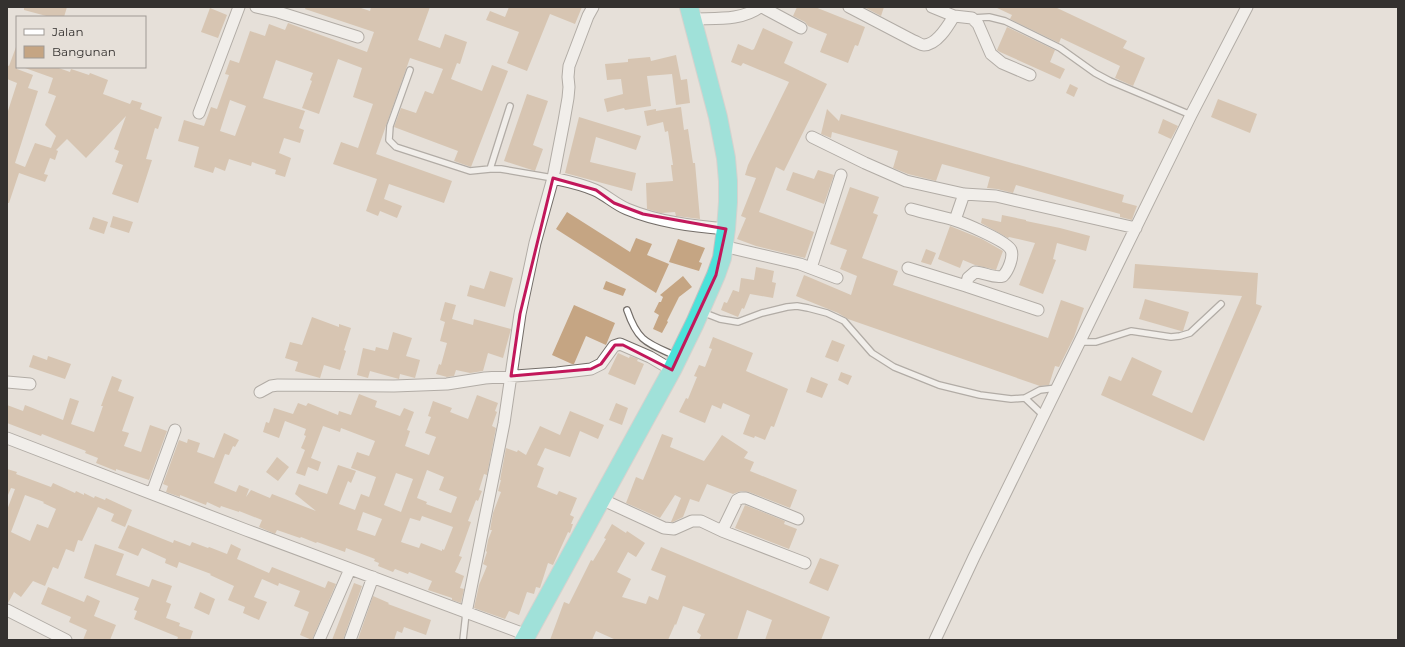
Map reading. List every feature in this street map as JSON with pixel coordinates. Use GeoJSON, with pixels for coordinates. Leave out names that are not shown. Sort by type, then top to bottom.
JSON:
{"type":"FeatureCollection","features":[{"type":"Feature","properties":{"kind":"highway"},"geometry":{"type":"LineString","coordinates":[[525,637],[675,363],[700,311],[722,258],[725,238],[728,181],[726,158],[718,117],[691,13]]}},
{"type":"Feature","properties":{"kind":"street"},"geometry":{"type":"LineString","coordinates":[[199,113],[239,7]]}},
{"type":"Feature","properties":{"kind":"street"},"geometry":{"type":"LineString","coordinates":[[256,7],[278,12],[358,37]]}},
{"type":"Feature","properties":{"kind":"street"},"geometry":{"type":"LineString","coordinates":[[466,613],[503,431],[522,307],[535,243],[553,178],[568,98],[569,66],[588,16],[593,7]]}},
{"type":"Feature","properties":{"kind":"street"},"geometry":{"type":"LineString","coordinates":[[691,13],[737,17],[751,13],[761,7],[802,28]]}},
{"type":"Feature","properties":{"kind":"street"},"geometry":{"type":"LineString","coordinates":[[849,7],[924,45],[934,42],[954,16]]}},
{"type":"Feature","properties":{"kind":"street"},"geometry":{"type":"LineString","coordinates":[[932,7],[954,16],[972,18],[978,24],[991,54],[1002,63],[1030,75]]}},
{"type":"Feature","properties":{"kind":"street"},"geometry":{"type":"LineString","coordinates":[[935,640],[974,557],[1191,115],[1248,8]]}},
{"type":"Feature","properties":{"kind":"street"},"geometry":{"type":"LineString","coordinates":[[812,137],[906,181],[964,194],[996,196],[1136,228]]}},
{"type":"Feature","properties":{"kind":"street"},"geometry":{"type":"LineString","coordinates":[[811,268],[841,175]]}},
{"type":"Feature","properties":{"kind":"street"},"geometry":{"type":"LineString","coordinates":[[553,178],[596,190],[614,203],[627,209],[642,214],[696,226],[725,238],[837,278]]}},
{"type":"Feature","properties":{"kind":"street"},"geometry":{"type":"LineString","coordinates":[[955,220],[964,194]]}},
{"type":"Feature","properties":{"kind":"street"},"geometry":{"type":"LineString","coordinates":[[911,209],[955,220],[993,237],[1009,247],[1012,252],[1008,269],[1003,276],[995,277],[982,272],[975,272],[968,278],[966,286]]}},
{"type":"Feature","properties":{"kind":"street"},"geometry":{"type":"LineString","coordinates":[[908,268],[1038,310]]}},
{"type":"Feature","properties":{"kind":"street"},"geometry":{"type":"LineString","coordinates":[[260,392],[271,386],[278,385],[394,386],[446,384],[485,378],[591,369],[600,364],[614,346],[620,344],[650,357],[675,363]]}},
{"type":"Feature","properties":{"kind":"street"},"geometry":{"type":"LineString","coordinates":[[7,382],[30,384]]}},
{"type":"Feature","properties":{"kind":"street"},"geometry":{"type":"LineString","coordinates":[[152,493],[175,430]]}},
{"type":"Feature","properties":{"kind":"street"},"geometry":{"type":"LineString","coordinates":[[7,438],[373,577],[525,637]]}},
{"type":"Feature","properties":{"kind":"street"},"geometry":{"type":"LineString","coordinates":[[722,531],[737,500],[741,498],[746,498],[798,519]]}},
{"type":"Feature","properties":{"kind":"street"},"geometry":{"type":"LineString","coordinates":[[601,499],[664,528],[679,528],[687,522],[697,520],[805,563]]}},
{"type":"Feature","properties":{"kind":"street"},"geometry":{"type":"LineString","coordinates":[[319,640],[350,569]]}},
{"type":"Feature","properties":{"kind":"street"},"geometry":{"type":"LineString","coordinates":[[350,640],[373,577]]}},
{"type":"Feature","properties":{"kind":"street"},"geometry":{"type":"LineString","coordinates":[[7,610],[66,640]]}},
{"type":"Feature","properties":{"kind":"lane"},"geometry":{"type":"LineString","coordinates":[[972,18],[989,17],[1005,21],[1060,48],[1095,73],[1110,81],[1191,115]]}},
{"type":"Feature","properties":{"kind":"lane"},"geometry":{"type":"LineString","coordinates":[[410,70],[390,126],[388,140],[396,147],[470,171],[490,169],[553,178]]}},
{"type":"Feature","properties":{"kind":"lane"},"geometry":{"type":"LineString","coordinates":[[490,169],[510,106]]}},
{"type":"Feature","properties":{"kind":"lane"},"geometry":{"type":"LineString","coordinates":[[1080,342],[1096,342],[1131,332],[1171,337],[1180,336],[1190,333],[1221,304]]}},
{"type":"Feature","properties":{"kind":"lane"},"geometry":{"type":"LineString","coordinates":[[700,311],[720,319],[738,322],[762,313],[797,306],[827,313],[844,321],[872,353],[894,367],[939,386],[1011,399],[1024,398],[1040,390],[1058,388]]}},
{"type":"Feature","properties":{"kind":"lane"},"geometry":{"type":"LineString","coordinates":[[627,310],[632,326],[641,338],[675,363]]}},
{"type":"Feature","properties":{"kind":"lane"},"geometry":{"type":"LineString","coordinates":[[1024,398],[1044,416]]}},
{"type":"Feature","properties":{"kind":"lane"},"geometry":{"type":"LineString","coordinates":[[463,640],[466,613]]}},
{"type":"Feature","properties":{"kind":"highlighted area"},"geometry":{"type":"Polygon","coordinates":[[[553,178],[596,190],[614,203],[643,214],[726,229],[716,275],[672,370],[623,345],[615,345],[601,364],[591,369],[511,376],[520,314],[553,178]]]}},
{"type":"Feature","properties":{"kind":"building"},"geometry":{"type":"Polygon","coordinates":[[[24,7],[67,7],[64,16],[46,16],[24,10],[24,7]]]}},
{"type":"Feature","properties":{"kind":"building"},"geometry":{"type":"Polygon","coordinates":[[[306,7],[358,7],[370,11],[371,7],[430,7],[418,40],[440,48],[445,34],[467,42],[460,64],[457,63],[451,79],[482,91],[492,65],[508,71],[471,167],[454,161],[458,151],[394,127],[401,108],[416,113],[425,91],[433,94],[443,69],[410,58],[376,154],[452,181],[444,203],[389,184],[384,199],[402,206],[397,218],[380,211],[378,216],[366,211],[377,179],[333,164],[341,142],[358,148],[373,104],[353,97],[362,68],[338,59],[319,114],[302,108],[312,81],[310,80],[313,73],[276,60],[263,98],[305,111],[299,128],[304,130],[300,143],[284,138],[279,153],[291,158],[285,177],[275,174],[276,170],[252,162],[251,166],[229,159],[225,171],[215,167],[213,173],[194,167],[199,147],[178,141],[184,120],[204,126],[211,107],[217,109],[229,75],[225,74],[230,60],[239,63],[250,31],[265,36],[269,24],[285,30],[288,23],[367,52],[374,32],[305,9],[306,7]],[[230,100],[220,131],[235,136],[246,106],[230,100]]]}},
{"type":"Feature","properties":{"kind":"building"},"geometry":{"type":"Polygon","coordinates":[[[509,7],[582,7],[575,24],[550,14],[527,71],[507,63],[519,32],[486,20],[490,11],[505,17],[509,7]]]}},
{"type":"Feature","properties":{"kind":"building"},"geometry":{"type":"Polygon","coordinates":[[[797,7],[815,7],[865,27],[858,46],[855,45],[848,63],[820,52],[827,34],[808,26],[805,22],[793,16],[797,7]]]}},
{"type":"Feature","properties":{"kind":"building"},"geometry":{"type":"Polygon","coordinates":[[[864,7],[884,7],[881,16],[864,7]]]}},
{"type":"Feature","properties":{"kind":"building"},"geometry":{"type":"Polygon","coordinates":[[[995,7],[1055,7],[1127,41],[1123,48],[1145,58],[1133,86],[1115,78],[1120,66],[1061,38],[1059,43],[1010,19],[1012,15],[995,7]]]}},
{"type":"Feature","properties":{"kind":"building"},"geometry":{"type":"Polygon","coordinates":[[[210,8],[227,15],[218,38],[201,32],[210,8]]]}},
{"type":"Feature","properties":{"kind":"building"},"geometry":{"type":"Polygon","coordinates":[[[1007,27],[1055,50],[1050,62],[1065,69],[1060,79],[997,50],[1007,27]]]}},
{"type":"Feature","properties":{"kind":"building"},"geometry":{"type":"Polygon","coordinates":[[[763,28],[793,42],[784,63],[827,84],[784,171],[776,167],[759,212],[814,232],[805,258],[756,246],[737,239],[746,218],[741,216],[756,178],[745,175],[748,165],[789,82],[743,63],[741,66],[731,62],[738,44],[752,50],[754,49],[763,28]]]}},
{"type":"Feature","properties":{"kind":"building"},"geometry":{"type":"Polygon","coordinates":[[[16,47],[16,68],[33,75],[28,88],[38,91],[15,163],[25,167],[35,143],[51,148],[56,136],[45,125],[56,96],[48,93],[53,78],[25,68],[59,68],[70,72],[71,69],[89,75],[90,73],[108,80],[103,94],[130,104],[132,100],[142,103],[140,109],[162,117],[158,129],[155,128],[146,159],[152,160],[138,203],[112,194],[123,165],[115,162],[119,151],[114,149],[126,116],[86,158],[67,139],[56,150],[58,151],[55,160],[50,158],[44,174],[48,175],[45,182],[19,173],[9,203],[7,203],[7,114],[17,83],[7,79],[7,65],[9,66],[16,47]]]}},
{"type":"Feature","properties":{"kind":"building"},"geometry":{"type":"Polygon","coordinates":[[[676,55],[681,80],[687,79],[690,103],[676,105],[672,74],[647,76],[651,106],[625,110],[624,108],[607,112],[604,99],[623,94],[621,79],[607,80],[605,64],[628,62],[628,59],[650,57],[651,61],[676,55]]]}},
{"type":"Feature","properties":{"kind":"building"},"geometry":{"type":"Polygon","coordinates":[[[1070,84],[1078,88],[1074,97],[1066,93],[1070,84]]]}},
{"type":"Feature","properties":{"kind":"building"},"geometry":{"type":"Polygon","coordinates":[[[527,94],[548,101],[533,145],[543,149],[535,171],[504,161],[527,94]]]}},
{"type":"Feature","properties":{"kind":"building"},"geometry":{"type":"Polygon","coordinates":[[[1218,99],[1257,114],[1250,133],[1211,117],[1218,99]]]}},
{"type":"Feature","properties":{"kind":"building"},"geometry":{"type":"Polygon","coordinates":[[[681,107],[684,130],[688,129],[693,163],[695,163],[700,219],[676,216],[675,212],[661,213],[647,209],[646,183],[673,181],[671,165],[673,165],[668,131],[665,132],[663,122],[647,126],[644,111],[656,109],[656,111],[681,107]]]}},
{"type":"Feature","properties":{"kind":"building"},"geometry":{"type":"Polygon","coordinates":[[[827,109],[839,121],[841,114],[1124,195],[1122,202],[1137,206],[1132,220],[1120,217],[1120,214],[1016,185],[1013,193],[987,188],[990,177],[942,164],[936,181],[908,174],[893,168],[898,151],[832,132],[831,138],[821,134],[827,109]]]}},
{"type":"Feature","properties":{"kind":"building"},"geometry":{"type":"Polygon","coordinates":[[[579,117],[641,136],[636,150],[596,137],[590,162],[636,173],[632,191],[565,173],[579,117]]]}},
{"type":"Feature","properties":{"kind":"building"},"geometry":{"type":"Polygon","coordinates":[[[1163,119],[1178,126],[1171,139],[1158,133],[1163,119]]]}},
{"type":"Feature","properties":{"kind":"building"},"geometry":{"type":"Polygon","coordinates":[[[818,170],[834,175],[824,204],[786,190],[793,172],[814,179],[818,170]]]}},
{"type":"Feature","properties":{"kind":"building"},"geometry":{"type":"Polygon","coordinates":[[[850,187],[879,197],[873,213],[878,215],[862,258],[898,271],[893,285],[1048,338],[1061,300],[1084,308],[1074,337],[1059,367],[1055,366],[1049,385],[1040,386],[848,319],[838,313],[796,296],[804,275],[851,295],[857,276],[840,269],[847,250],[830,244],[850,187]]]}},
{"type":"Feature","properties":{"kind":"building"},"geometry":{"type":"Polygon","coordinates":[[[567,212],[630,252],[636,238],[652,244],[647,255],[669,264],[656,293],[556,229],[567,212]]]}},
{"type":"Feature","properties":{"kind":"building"},"geometry":{"type":"Polygon","coordinates":[[[1002,215],[1090,236],[1086,251],[1057,243],[1053,259],[1056,260],[1043,294],[1019,285],[1035,243],[1008,238],[981,223],[982,218],[1001,222],[1002,215]]]}},
{"type":"Feature","properties":{"kind":"building"},"geometry":{"type":"Polygon","coordinates":[[[113,216],[133,222],[129,233],[110,227],[113,216]]]}},
{"type":"Feature","properties":{"kind":"building"},"geometry":{"type":"Polygon","coordinates":[[[93,217],[108,222],[104,234],[89,229],[93,217]]]}},
{"type":"Feature","properties":{"kind":"building"},"geometry":{"type":"Polygon","coordinates":[[[950,226],[982,239],[1003,251],[996,270],[975,265],[963,260],[960,268],[938,259],[950,226]]]}},
{"type":"Feature","properties":{"kind":"building"},"geometry":{"type":"Polygon","coordinates":[[[678,239],[705,248],[699,262],[702,263],[699,271],[669,262],[678,239]]]}},
{"type":"Feature","properties":{"kind":"building"},"geometry":{"type":"Polygon","coordinates":[[[926,249],[936,253],[931,265],[921,262],[926,249]]]}},
{"type":"Feature","properties":{"kind":"building"},"geometry":{"type":"Polygon","coordinates":[[[1135,264],[1258,273],[1256,304],[1262,306],[1204,441],[1101,395],[1109,376],[1121,381],[1132,357],[1162,371],[1152,395],[1192,413],[1242,296],[1133,288],[1135,264]]]}},
{"type":"Feature","properties":{"kind":"building"},"geometry":{"type":"Polygon","coordinates":[[[756,267],[774,271],[772,282],[776,283],[773,298],[750,294],[744,309],[742,308],[738,317],[721,310],[724,302],[727,303],[733,290],[739,292],[741,278],[754,280],[756,267]]]}},
{"type":"Feature","properties":{"kind":"building"},"geometry":{"type":"Polygon","coordinates":[[[490,271],[513,278],[505,307],[467,296],[470,285],[484,289],[490,271]]]}},
{"type":"Feature","properties":{"kind":"building"},"geometry":{"type":"Polygon","coordinates":[[[683,276],[692,287],[679,297],[662,333],[653,329],[659,315],[654,312],[663,297],[660,295],[683,276]]]}},
{"type":"Feature","properties":{"kind":"building"},"geometry":{"type":"Polygon","coordinates":[[[606,281],[626,289],[623,296],[603,289],[606,281]]]}},
{"type":"Feature","properties":{"kind":"building"},"geometry":{"type":"Polygon","coordinates":[[[1145,299],[1189,312],[1183,331],[1139,319],[1145,299]]]}},
{"type":"Feature","properties":{"kind":"building"},"geometry":{"type":"Polygon","coordinates":[[[445,302],[456,305],[452,319],[473,325],[474,319],[511,329],[503,358],[488,353],[483,371],[470,373],[456,370],[454,376],[447,377],[436,374],[439,364],[441,365],[447,343],[440,341],[445,322],[440,320],[445,302]]]}},
{"type":"Feature","properties":{"kind":"building"},"geometry":{"type":"Polygon","coordinates":[[[574,305],[615,323],[606,345],[586,336],[574,364],[572,364],[552,355],[574,305]]]}},
{"type":"Feature","properties":{"kind":"building"},"geometry":{"type":"Polygon","coordinates":[[[312,317],[339,327],[339,324],[351,328],[340,370],[324,365],[320,378],[295,371],[298,362],[285,358],[290,342],[302,345],[312,317]]]}},
{"type":"Feature","properties":{"kind":"building"},"geometry":{"type":"Polygon","coordinates":[[[393,332],[412,338],[406,356],[420,360],[415,378],[400,374],[399,379],[370,371],[368,378],[357,375],[363,348],[375,351],[376,347],[388,350],[393,332]]]}},
{"type":"Feature","properties":{"kind":"building"},"geometry":{"type":"Polygon","coordinates":[[[713,337],[753,353],[746,371],[788,389],[774,427],[771,426],[765,440],[755,436],[754,438],[743,434],[750,415],[723,403],[721,409],[712,405],[705,423],[679,412],[686,398],[688,399],[697,377],[694,376],[699,365],[705,367],[712,349],[709,348],[713,337]]]}},
{"type":"Feature","properties":{"kind":"building"},"geometry":{"type":"Polygon","coordinates":[[[832,340],[845,345],[838,362],[825,357],[832,340]]]}},
{"type":"Feature","properties":{"kind":"building"},"geometry":{"type":"Polygon","coordinates":[[[618,353],[629,358],[630,356],[638,359],[637,361],[644,364],[635,385],[608,374],[618,353]]]}},
{"type":"Feature","properties":{"kind":"building"},"geometry":{"type":"Polygon","coordinates":[[[33,355],[47,360],[48,356],[71,364],[65,379],[29,367],[33,355]]]}},
{"type":"Feature","properties":{"kind":"building"},"geometry":{"type":"Polygon","coordinates":[[[841,372],[852,376],[848,385],[838,380],[841,372]]]}},
{"type":"Feature","properties":{"kind":"building"},"geometry":{"type":"Polygon","coordinates":[[[112,376],[122,380],[118,391],[134,397],[122,431],[129,433],[124,446],[141,452],[150,425],[167,431],[149,480],[116,469],[116,471],[96,463],[98,458],[85,453],[86,451],[42,434],[41,436],[7,423],[7,405],[23,411],[25,405],[63,420],[70,398],[79,401],[71,424],[94,432],[103,406],[101,406],[112,376]]]}},
{"type":"Feature","properties":{"kind":"building"},"geometry":{"type":"Polygon","coordinates":[[[811,377],[828,384],[822,398],[806,392],[811,377]]]}},
{"type":"Feature","properties":{"kind":"building"},"geometry":{"type":"Polygon","coordinates":[[[359,394],[377,401],[375,407],[400,416],[404,408],[414,412],[407,430],[410,431],[405,446],[429,455],[436,437],[425,433],[431,417],[428,416],[433,401],[452,408],[450,412],[468,419],[477,395],[498,403],[495,411],[497,412],[492,426],[496,428],[487,475],[484,474],[479,490],[482,491],[478,501],[476,500],[468,521],[471,522],[459,556],[462,557],[455,572],[464,576],[460,588],[464,589],[461,603],[452,600],[452,598],[428,590],[432,581],[409,572],[408,574],[395,569],[393,572],[378,566],[379,563],[374,561],[375,559],[346,548],[345,552],[277,530],[275,534],[259,527],[262,520],[239,511],[221,506],[220,508],[207,502],[206,505],[180,495],[180,497],[166,492],[168,486],[163,484],[179,440],[187,443],[188,439],[200,443],[197,452],[214,458],[224,433],[239,440],[235,447],[233,446],[229,455],[225,454],[214,483],[236,492],[239,485],[249,489],[246,497],[251,490],[270,498],[272,494],[316,511],[295,494],[299,484],[327,494],[338,465],[356,471],[351,483],[348,481],[339,504],[355,510],[361,494],[369,497],[376,477],[351,468],[357,452],[369,456],[375,441],[341,428],[340,432],[323,426],[311,458],[321,462],[318,471],[308,467],[305,476],[296,473],[305,450],[301,448],[306,436],[304,435],[306,429],[285,421],[279,438],[263,432],[266,422],[269,423],[274,408],[293,414],[298,403],[306,406],[308,403],[338,415],[339,411],[351,415],[359,394]],[[427,470],[417,498],[427,502],[426,504],[451,513],[457,497],[439,490],[444,477],[427,470]],[[396,473],[384,505],[401,512],[413,479],[396,473]],[[363,512],[357,530],[375,536],[382,519],[363,512]],[[422,516],[420,521],[410,518],[401,542],[419,548],[421,543],[442,551],[442,549],[444,550],[453,527],[422,516]]]}},
{"type":"Feature","properties":{"kind":"building"},"geometry":{"type":"Polygon","coordinates":[[[616,403],[628,408],[622,425],[609,420],[616,403]]]}},
{"type":"Feature","properties":{"kind":"building"},"geometry":{"type":"Polygon","coordinates":[[[570,411],[604,425],[598,439],[580,431],[570,457],[545,448],[537,465],[544,468],[537,487],[557,495],[559,491],[577,498],[570,515],[574,517],[571,524],[573,524],[570,533],[568,532],[553,565],[548,563],[540,588],[536,587],[534,594],[527,592],[519,615],[509,611],[505,619],[474,608],[479,585],[487,566],[483,564],[487,552],[488,540],[492,530],[490,530],[493,513],[501,492],[498,491],[506,448],[517,452],[518,450],[526,455],[540,426],[560,435],[570,411]]]}},
{"type":"Feature","properties":{"kind":"building"},"geometry":{"type":"Polygon","coordinates":[[[662,434],[673,438],[670,447],[704,461],[722,435],[748,452],[744,458],[754,462],[750,471],[797,490],[790,508],[749,492],[741,491],[733,494],[707,484],[699,502],[690,499],[683,517],[673,522],[671,522],[681,498],[675,495],[660,518],[626,503],[636,477],[643,480],[662,434]]]}},
{"type":"Feature","properties":{"kind":"building"},"geometry":{"type":"Polygon","coordinates":[[[277,457],[289,467],[278,481],[266,472],[277,457]]]}},
{"type":"Feature","properties":{"kind":"building"},"geometry":{"type":"Polygon","coordinates":[[[7,469],[17,472],[16,474],[51,487],[53,483],[75,493],[76,491],[84,495],[84,493],[94,498],[95,496],[105,500],[106,498],[132,510],[125,527],[111,521],[114,514],[98,507],[82,541],[78,540],[74,552],[66,549],[58,569],[53,567],[45,586],[33,581],[21,597],[14,592],[8,603],[7,510],[15,489],[11,488],[7,495],[7,469]],[[25,495],[11,532],[30,541],[37,524],[48,528],[56,509],[43,503],[44,502],[25,495]]]}},
{"type":"Feature","properties":{"kind":"building"},"geometry":{"type":"Polygon","coordinates":[[[745,505],[785,521],[784,524],[797,529],[789,549],[735,528],[745,505]]]}},
{"type":"Feature","properties":{"kind":"building"},"geometry":{"type":"Polygon","coordinates":[[[612,524],[626,533],[627,531],[645,543],[636,557],[628,552],[617,572],[631,579],[622,597],[646,604],[649,596],[658,600],[666,576],[651,570],[661,547],[830,617],[821,640],[765,640],[772,620],[747,610],[737,640],[699,640],[701,635],[697,632],[705,614],[683,606],[676,625],[675,624],[668,640],[616,640],[596,631],[592,640],[550,640],[564,602],[569,604],[591,560],[593,561],[606,539],[604,538],[612,524]]]}},
{"type":"Feature","properties":{"kind":"building"},"geometry":{"type":"Polygon","coordinates":[[[128,525],[173,543],[174,540],[190,546],[192,542],[227,554],[231,544],[241,549],[237,559],[269,573],[272,567],[325,588],[328,581],[336,584],[312,640],[300,635],[309,612],[294,606],[300,591],[279,583],[278,586],[262,579],[254,597],[267,602],[259,620],[243,613],[245,607],[228,600],[234,586],[210,575],[211,574],[179,562],[177,568],[165,563],[166,559],[142,548],[138,556],[118,548],[128,525]]]}},
{"type":"Feature","properties":{"kind":"building"},"geometry":{"type":"Polygon","coordinates":[[[95,544],[124,554],[116,575],[149,587],[152,579],[172,586],[166,602],[171,604],[166,618],[180,623],[179,626],[193,631],[190,640],[177,640],[178,637],[134,619],[137,611],[134,610],[139,598],[84,578],[95,544]]]}},
{"type":"Feature","properties":{"kind":"building"},"geometry":{"type":"Polygon","coordinates":[[[820,558],[839,565],[828,591],[809,583],[820,558]]]}},
{"type":"Feature","properties":{"kind":"building"},"geometry":{"type":"Polygon","coordinates":[[[354,583],[362,586],[343,640],[332,640],[354,583]]]}},
{"type":"Feature","properties":{"kind":"building"},"geometry":{"type":"Polygon","coordinates":[[[48,587],[84,602],[87,595],[100,601],[94,616],[116,625],[110,640],[83,640],[87,630],[69,622],[71,617],[41,604],[48,587]]]}},
{"type":"Feature","properties":{"kind":"building"},"geometry":{"type":"Polygon","coordinates":[[[200,592],[215,599],[209,615],[194,608],[200,592]]]}},
{"type":"Feature","properties":{"kind":"building"},"geometry":{"type":"Polygon","coordinates":[[[373,596],[389,603],[388,604],[431,620],[426,635],[404,627],[402,633],[397,631],[394,640],[358,639],[373,596]]]}}]}
